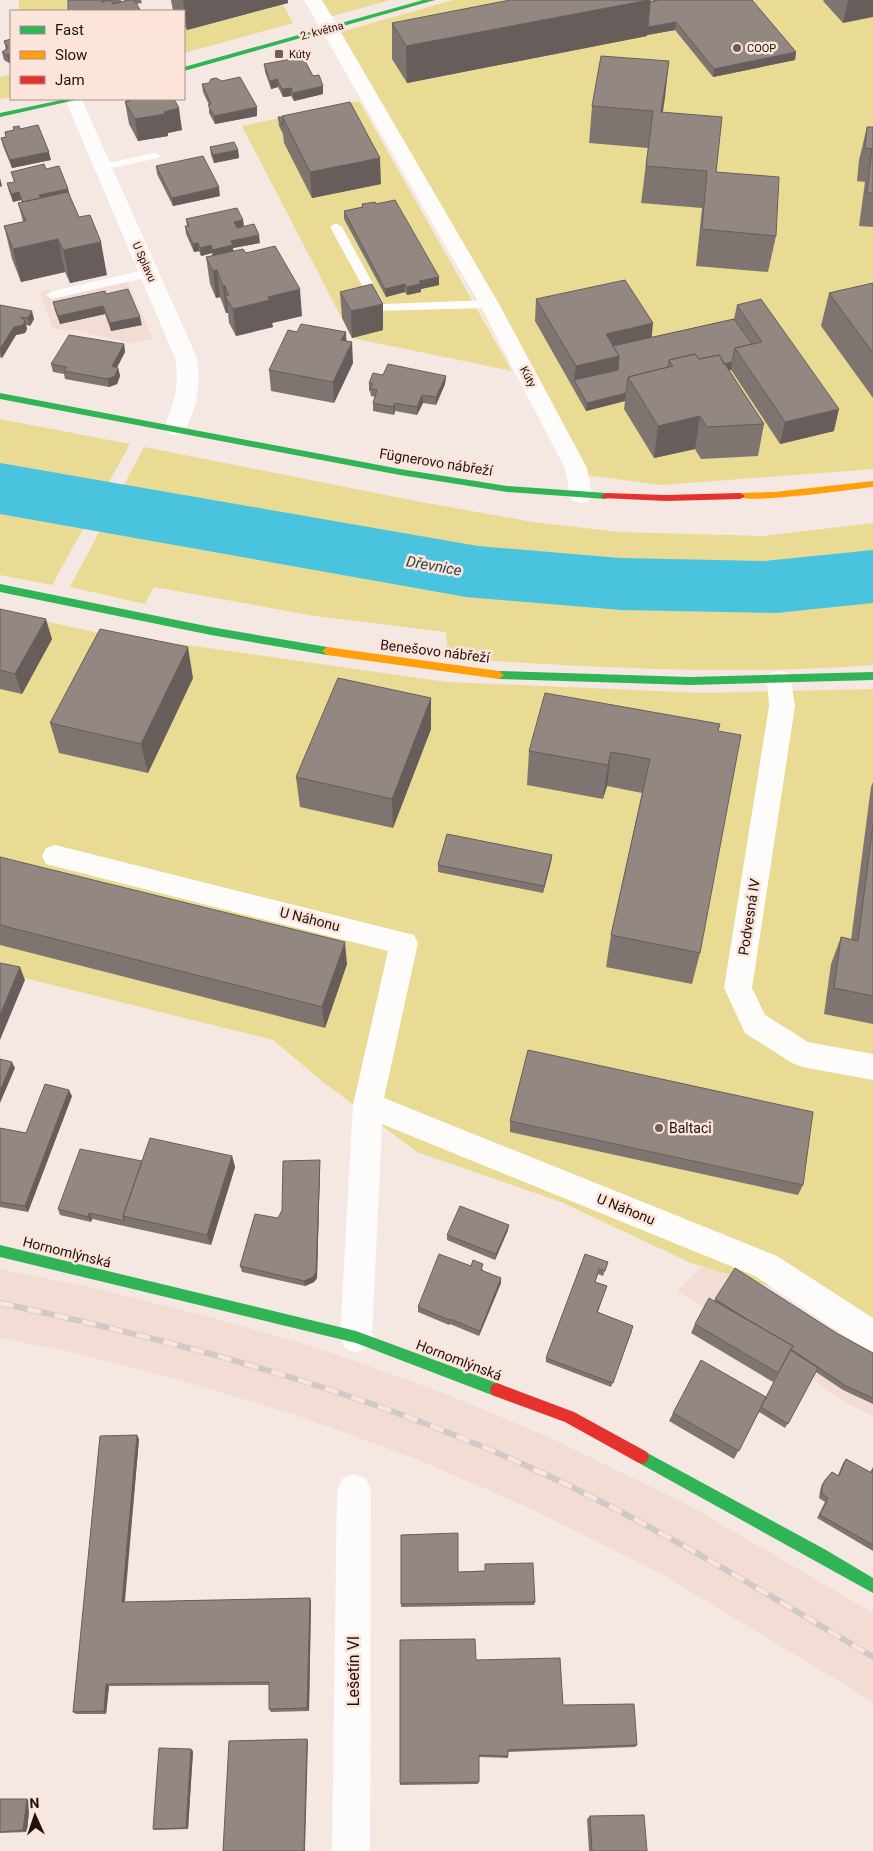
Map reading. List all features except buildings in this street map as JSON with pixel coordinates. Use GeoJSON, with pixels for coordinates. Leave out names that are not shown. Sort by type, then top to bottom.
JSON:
{"type":"FeatureCollection","features":[{"type":"Feature","properties":{"kind":"street","name":"Kúty"},"geometry":{"type":"LineString","coordinates":[[313,0],[489,304],[576,468],[580,495]]}},
{"type":"Feature","properties":{"kind":"street","name":"2. května"},"geometry":{"type":"LineString","coordinates":[[185,69],[431,0]]}},
{"type":"Feature","properties":{"kind":"street"},"geometry":{"type":"LineString","coordinates":[[0,116],[71,100]]}},
{"type":"Feature","properties":{"kind":"street","name":"U Splavu"},"geometry":{"type":"LineString","coordinates":[[75,100],[186,358],[190,377],[188,399],[175,428]]}},
{"type":"Feature","properties":{"kind":"street","name":"Fügnerovo nábřeží"},"geometry":{"type":"LineString","coordinates":[[0,396],[400,472],[507,488],[580,495],[666,498],[774,495],[873,484]]}},
{"type":"Feature","properties":{"kind":"street","name":"Benešovo nábřeží"},"geometry":{"type":"LineString","coordinates":[[0,588],[211,632],[350,655],[508,676],[690,681],[873,676]]}},
{"type":"Feature","properties":{"kind":"street","name":"Podvesná IV"},"geometry":{"type":"LineString","coordinates":[[779,680],[782,706],[738,988],[755,1024],[802,1054],[873,1067]]}},
{"type":"Feature","properties":{"kind":"street","name":"U Náhonu"},"geometry":{"type":"LineString","coordinates":[[55,856],[404,942],[368,1105],[356,1337]]}},
{"type":"Feature","properties":{"kind":"street","name":"U Náhonu"},"geometry":{"type":"LineString","coordinates":[[368,1105],[766,1266],[873,1336]]}},
{"type":"Feature","properties":{"kind":"street","name":"Hornomlýnská"},"geometry":{"type":"LineString","coordinates":[[0,1252],[356,1337],[569,1417],[821,1555],[873,1586]]}},
{"type":"Feature","properties":{"kind":"street","name":"Lešetín VI"},"geometry":{"type":"LineString","coordinates":[[351,1851],[354,1491]]}},
{"type":"Feature","properties":{"kind":"lane"},"geometry":{"type":"LineString","coordinates":[[103,168],[154,156]]}},
{"type":"Feature","properties":{"kind":"lane"},"geometry":{"type":"LineString","coordinates":[[336,227],[380,308],[489,304]]}},
{"type":"Feature","properties":{"kind":"lane"},"geometry":{"type":"LineString","coordinates":[[52,294],[149,273]]}},
{"type":"Feature","properties":{"kind":"shaded area"},"geometry":{"type":"Polygon","coordinates":[[[19,0],[72,0],[72,10],[19,10],[19,0]]]}},
{"type":"Feature","properties":{"kind":"shaded area"},"geometry":{"type":"Polygon","coordinates":[[[321,0],[391,0],[332,16],[321,0]]]}},
{"type":"Feature","properties":{"kind":"shaded area"},"geometry":{"type":"Polygon","coordinates":[[[453,0],[873,0],[873,469],[661,485],[571,473],[330,35],[453,0]]]}},
{"type":"Feature","properties":{"kind":"shaded area"},"geometry":{"type":"Polygon","coordinates":[[[283,5],[293,23],[185,53],[185,27],[187,30],[283,5]]]}},
{"type":"Feature","properties":{"kind":"shaded area"},"geometry":{"type":"Polygon","coordinates":[[[10,74],[10,97],[0,99],[0,77],[10,74]]]}},
{"type":"Feature","properties":{"kind":"shaded area"},"geometry":{"type":"Polygon","coordinates":[[[359,101],[512,371],[352,338],[242,126],[359,101]]]}},
{"type":"Feature","properties":{"kind":"shaded area"},"geometry":{"type":"Polygon","coordinates":[[[125,275],[153,339],[127,343],[76,330],[53,329],[41,296],[42,292],[125,275]]]}},
{"type":"Feature","properties":{"kind":"shaded area"},"geometry":{"type":"Polygon","coordinates":[[[0,419],[130,444],[52,585],[0,575],[0,419]]]}},
{"type":"Feature","properties":{"kind":"shaded area"},"geometry":{"type":"Polygon","coordinates":[[[144,447],[421,502],[533,522],[619,532],[763,536],[873,523],[873,665],[767,670],[714,670],[607,667],[448,658],[446,632],[315,616],[154,587],[145,604],[70,587],[144,447]]]}},
{"type":"Feature","properties":{"kind":"shaded area"},"geometry":{"type":"Polygon","coordinates":[[[0,612],[95,632],[447,682],[703,693],[873,689],[873,1318],[691,1263],[561,1202],[417,1152],[323,1082],[273,1040],[0,972],[0,612]]]}},
{"type":"Feature","properties":{"kind":"shaded area"},"geometry":{"type":"Polygon","coordinates":[[[714,1258],[825,1325],[873,1350],[873,1416],[847,1403],[706,1308],[677,1291],[714,1258]]]}},
{"type":"Feature","properties":{"kind":"shaded area"},"geometry":{"type":"Polygon","coordinates":[[[0,1269],[90,1287],[210,1317],[321,1349],[441,1392],[553,1439],[690,1506],[873,1613],[873,1702],[660,1573],[525,1506],[414,1458],[296,1415],[187,1382],[67,1351],[0,1338],[0,1269]]]}},
{"type":"Feature","properties":{"kind":"water","name":"Dřevnice"},"geometry":{"type":"Polygon","coordinates":[[[0,463],[478,546],[621,558],[764,561],[873,550],[873,603],[776,613],[621,610],[466,597],[0,514],[0,463]]]}},
{"type":"Feature","properties":{"kind":"railway"},"geometry":{"type":"LineString","coordinates":[[0,1303],[138,1335],[275,1372],[409,1417],[475,1443],[583,1492],[625,1514],[709,1560],[873,1657]]}},
{"type":"Feature","properties":{"kind":"traffic: fast"},"geometry":{"type":"LineString","coordinates":[[185,69],[431,0]]}},
{"type":"Feature","properties":{"kind":"traffic: fast"},"geometry":{"type":"LineString","coordinates":[[0,115],[71,100]]}},
{"type":"Feature","properties":{"kind":"traffic: fast"},"geometry":{"type":"LineString","coordinates":[[0,396],[400,472],[507,489],[606,496]]}},
{"type":"Feature","properties":{"kind":"traffic: fast"},"geometry":{"type":"LineString","coordinates":[[0,588],[211,631],[327,651]]}},
{"type":"Feature","properties":{"kind":"traffic: fast"},"geometry":{"type":"LineString","coordinates":[[499,675],[690,681],[873,676]]}},
{"type":"Feature","properties":{"kind":"traffic: fast"},"geometry":{"type":"LineString","coordinates":[[0,1251],[356,1337],[497,1390]]}},
{"type":"Feature","properties":{"kind":"traffic: fast"},"geometry":{"type":"LineString","coordinates":[[642,1457],[821,1555],[873,1586]]}},
{"type":"Feature","properties":{"kind":"traffic: slow"},"geometry":{"type":"LineString","coordinates":[[740,496],[774,495],[873,484]]}},
{"type":"Feature","properties":{"kind":"traffic: slow"},"geometry":{"type":"LineString","coordinates":[[327,651],[499,675]]}},
{"type":"Feature","properties":{"kind":"traffic: jam"},"geometry":{"type":"LineString","coordinates":[[606,496],[666,498],[740,496]]}},
{"type":"Feature","properties":{"kind":"traffic: jam"},"geometry":{"type":"LineString","coordinates":[[497,1390],[569,1417],[642,1457]]}},
{"type":"Feature","properties":{"kind":"place","name":"COOP"},"geometry":{"type":"Point","coordinates":[737,48]}},
{"type":"Feature","properties":{"kind":"place","name":"Kúty"},"geometry":{"type":"Point","coordinates":[279,54]}},
{"type":"Feature","properties":{"kind":"place","name":"Baltaci"},"geometry":{"type":"Point","coordinates":[659,1128]}}]}
